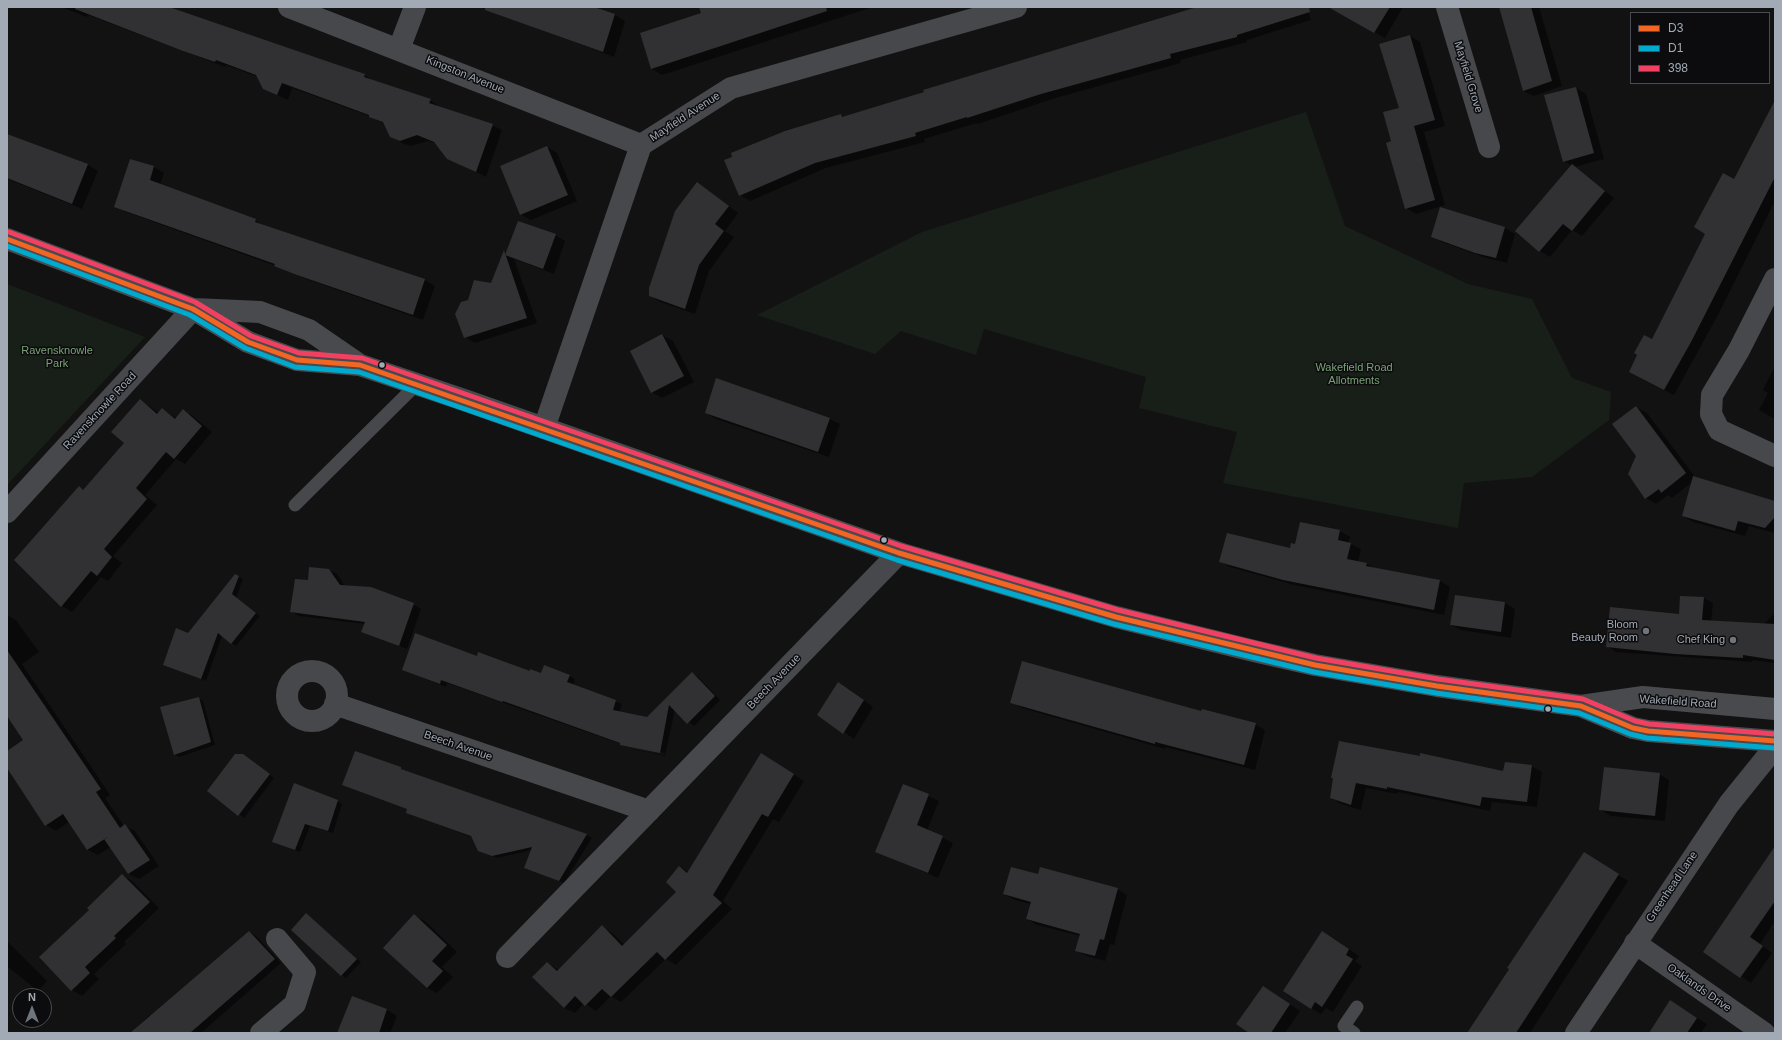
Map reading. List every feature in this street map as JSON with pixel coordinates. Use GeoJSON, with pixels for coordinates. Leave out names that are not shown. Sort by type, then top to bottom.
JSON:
{"type":"FeatureCollection","features":[{"type":"Feature","properties":{"kind":"highway","name":"Wakefield Road"},"geometry":{"type":"LineString","coordinates":[[7,239],[193,309],[248,342],[297,360],[360,366],[544,428],[899,553],[1116,617],[1315,665],[1437,686],[1581,706],[1633,728],[1648,731],[1775,740]]}},
{"type":"Feature","properties":{"kind":"highway","name":"Wakefield Road"},"geometry":{"type":"LineString","coordinates":[[193,309],[260,312],[309,330],[360,366]]}},
{"type":"Feature","properties":{"kind":"highway","name":"Wakefield Road"},"geometry":{"type":"LineString","coordinates":[[1581,706],[1643,697],[1775,709]]}},
{"type":"Feature","properties":{"kind":"street","name":"Kingston Avenue"},"geometry":{"type":"LineString","coordinates":[[289,7],[641,145]]}},
{"type":"Feature","properties":{"kind":"street"},"geometry":{"type":"LineString","coordinates":[[399,49],[415,7]]}},
{"type":"Feature","properties":{"kind":"street","name":"Mayfield Avenue"},"geometry":{"type":"LineString","coordinates":[[544,428],[641,145],[731,88],[1016,7]]}},
{"type":"Feature","properties":{"kind":"street","name":"Mayfield Grove"},"geometry":{"type":"LineString","coordinates":[[1447,7],[1489,147]]}},
{"type":"Feature","properties":{"kind":"street"},"geometry":{"type":"LineString","coordinates":[[1775,279],[1739,350],[1712,395],[1711,414],[1719,430],[1775,456]]}},
{"type":"Feature","properties":{"kind":"street","name":"Ravensknowle Road"},"geometry":{"type":"LineString","coordinates":[[7,512],[193,309]]}},
{"type":"Feature","properties":{"kind":"street","name":"Beech Avenue"},"geometry":{"type":"LineString","coordinates":[[507,957],[899,553]]}},
{"type":"Feature","properties":{"kind":"street","name":"Beech Avenue"},"geometry":{"type":"LineString","coordinates":[[335,704],[649,811]]}},
{"type":"Feature","properties":{"kind":"street","name":"Greenhead Lane"},"geometry":{"type":"LineString","coordinates":[[1576,1033],[1634,943],[1732,799],[1775,747]]}},
{"type":"Feature","properties":{"kind":"street"},"geometry":{"type":"LineString","coordinates":[[261,1033],[295,1004],[305,972],[277,939]]}},
{"type":"Feature","properties":{"kind":"street","name":"Oaklands Drive"},"geometry":{"type":"LineString","coordinates":[[1634,943],[1764,1033]]}},
{"type":"Feature","properties":{"kind":"lane"},"geometry":{"type":"LineString","coordinates":[[295,505],[416,384]]}},
{"type":"Feature","properties":{"kind":"lane"},"geometry":{"type":"LineString","coordinates":[[1354,1033],[1344,1026],[1357,1007]]}},
{"type":"Feature","properties":{"kind":"green space","name":"Wakefield Road Allotments"},"geometry":{"type":"Polygon","coordinates":[[[1306,112],[1345,226],[1468,284],[1532,299],[1572,378],[1611,392],[1609,420],[1532,477],[1464,483],[1458,528],[1223,483],[1237,432],[1139,408],[1146,377],[984,329],[976,355],[901,331],[875,354],[757,315],[922,232],[1306,112]]]}},
{"type":"Feature","properties":{"kind":"green space","name":"Ravensknowle Park"},"geometry":{"type":"Polygon","coordinates":[[[7,284],[145,337],[7,485],[7,284]]]}},
{"type":"Feature","properties":{"kind":"building"},"geometry":{"type":"Polygon","coordinates":[[[76,7],[169,7],[365,74],[364,77],[431,99],[429,103],[493,124],[476,172],[447,159],[434,142],[417,135],[400,141],[390,137],[383,122],[369,117],[369,115],[282,83],[277,95],[263,89],[256,75],[216,60],[215,62],[183,51],[75,9],[76,7]]]}},
{"type":"Feature","properties":{"kind":"building"},"geometry":{"type":"Polygon","coordinates":[[[485,7],[594,7],[615,14],[603,52],[485,10],[485,7]]]}},
{"type":"Feature","properties":{"kind":"building"},"geometry":{"type":"Polygon","coordinates":[[[699,7],[826,7],[827,11],[651,69],[640,33],[701,13],[699,7]]]}},
{"type":"Feature","properties":{"kind":"building"},"geometry":{"type":"Polygon","coordinates":[[[1197,7],[1309,7],[1310,12],[1237,35],[1237,37],[1170,54],[1171,58],[1041,94],[915,133],[916,136],[815,163],[739,196],[724,160],[732,157],[731,153],[785,131],[841,114],[842,117],[924,92],[923,90],[1197,7]]]}},
{"type":"Feature","properties":{"kind":"building"},"geometry":{"type":"Polygon","coordinates":[[[1328,7],[1390,7],[1374,33],[1328,7]]]}},
{"type":"Feature","properties":{"kind":"building"},"geometry":{"type":"Polygon","coordinates":[[[1499,7],[1531,7],[1552,81],[1523,91],[1499,7]]]}},
{"type":"Feature","properties":{"kind":"building"},"geometry":{"type":"Polygon","coordinates":[[[1410,35],[1435,120],[1414,126],[1435,200],[1405,209],[1386,143],[1391,141],[1383,112],[1399,108],[1379,44],[1410,35]]]}},
{"type":"Feature","properties":{"kind":"building"},"geometry":{"type":"Polygon","coordinates":[[[1576,87],[1594,153],[1563,162],[1544,95],[1576,87]]]}},
{"type":"Feature","properties":{"kind":"building"},"geometry":{"type":"Polygon","coordinates":[[[1775,100],[1775,177],[1691,342],[1664,390],[1629,372],[1637,355],[1634,353],[1644,335],[1652,339],[1705,234],[1694,227],[1723,173],[1734,179],[1775,100]]]}},
{"type":"Feature","properties":{"kind":"building"},"geometry":{"type":"Polygon","coordinates":[[[7,134],[88,164],[72,204],[7,178],[7,134]]]}},
{"type":"Feature","properties":{"kind":"building"},"geometry":{"type":"Polygon","coordinates":[[[547,146],[568,195],[520,215],[500,166],[547,146]]]}},
{"type":"Feature","properties":{"kind":"building"},"geometry":{"type":"Polygon","coordinates":[[[130,159],[154,166],[150,180],[256,219],[255,222],[425,279],[413,315],[297,275],[274,266],[275,264],[114,207],[130,159]]]}},
{"type":"Feature","properties":{"kind":"building"},"geometry":{"type":"Polygon","coordinates":[[[1572,164],[1605,191],[1572,231],[1563,224],[1539,252],[1515,231],[1572,164]]]}},
{"type":"Feature","properties":{"kind":"building"},"geometry":{"type":"Polygon","coordinates":[[[697,182],[729,206],[715,224],[724,231],[699,265],[685,309],[649,296],[649,288],[675,211],[697,182]]]}},
{"type":"Feature","properties":{"kind":"building"},"geometry":{"type":"Polygon","coordinates":[[[1440,207],[1505,227],[1496,258],[1475,253],[1431,237],[1440,207]]]}},
{"type":"Feature","properties":{"kind":"building"},"geometry":{"type":"Polygon","coordinates":[[[518,221],[556,234],[543,269],[505,255],[518,221]]]}},
{"type":"Feature","properties":{"kind":"building"},"geometry":{"type":"Polygon","coordinates":[[[504,250],[527,318],[464,338],[455,314],[461,302],[468,300],[474,280],[491,283],[504,250]]]}},
{"type":"Feature","properties":{"kind":"building"},"geometry":{"type":"Polygon","coordinates":[[[662,334],[684,376],[651,393],[630,351],[662,334]]]}},
{"type":"Feature","properties":{"kind":"building"},"geometry":{"type":"Polygon","coordinates":[[[716,378],[830,418],[818,452],[705,413],[716,378]]]}},
{"type":"Feature","properties":{"kind":"building"},"geometry":{"type":"Polygon","coordinates":[[[140,399],[157,414],[162,408],[175,419],[183,409],[202,426],[174,459],[166,452],[136,488],[147,499],[104,549],[112,557],[97,576],[91,571],[61,607],[14,560],[79,486],[83,490],[124,443],[111,432],[140,399]]]}},
{"type":"Feature","properties":{"kind":"building"},"geometry":{"type":"Polygon","coordinates":[[[1636,406],[1686,473],[1661,493],[1659,489],[1645,499],[1628,474],[1636,456],[1612,424],[1636,406]]]}},
{"type":"Feature","properties":{"kind":"building"},"geometry":{"type":"Polygon","coordinates":[[[1693,476],[1775,501],[1775,517],[1765,528],[1738,521],[1735,531],[1682,516],[1693,476]]]}},
{"type":"Feature","properties":{"kind":"building"},"geometry":{"type":"Polygon","coordinates":[[[1300,522],[1340,530],[1338,540],[1351,543],[1347,559],[1367,563],[1366,566],[1440,580],[1434,610],[1283,580],[1219,562],[1227,533],[1290,548],[1291,543],[1295,544],[1300,522]]]}},
{"type":"Feature","properties":{"kind":"building"},"geometry":{"type":"Polygon","coordinates":[[[309,567],[329,569],[340,585],[371,587],[414,603],[399,646],[361,632],[365,622],[290,612],[295,579],[308,580],[309,567]]]}},
{"type":"Feature","properties":{"kind":"building"},"geometry":{"type":"Polygon","coordinates":[[[235,574],[239,576],[232,594],[256,613],[231,644],[218,633],[201,679],[163,665],[176,628],[188,633],[235,574]]]}},
{"type":"Feature","properties":{"kind":"building"},"geometry":{"type":"Polygon","coordinates":[[[1455,595],[1505,602],[1501,632],[1450,625],[1455,595]]]}},
{"type":"Feature","properties":{"kind":"building"},"geometry":{"type":"Polygon","coordinates":[[[1680,596],[1704,597],[1702,620],[1775,624],[1775,660],[1743,655],[1743,658],[1675,654],[1606,647],[1610,607],[1679,614],[1680,596]]]}},
{"type":"Feature","properties":{"kind":"building"},"geometry":{"type":"Polygon","coordinates":[[[415,633],[477,656],[478,652],[530,671],[530,669],[541,673],[544,665],[570,675],[567,682],[616,700],[613,710],[647,717],[692,672],[715,696],[687,724],[669,705],[660,753],[620,745],[620,743],[503,701],[502,702],[441,680],[440,684],[402,670],[415,633]]]}},
{"type":"Feature","properties":{"kind":"building"},"geometry":{"type":"Polygon","coordinates":[[[7,650],[101,789],[96,792],[120,828],[125,824],[150,860],[128,874],[104,839],[87,850],[63,814],[45,826],[7,768],[7,751],[23,740],[7,716],[7,650]]]}},
{"type":"Feature","properties":{"kind":"building"},"geometry":{"type":"Polygon","coordinates":[[[1022,661],[1201,711],[1202,709],[1256,723],[1244,765],[1155,742],[1155,744],[1010,703],[1022,661]]]}},
{"type":"Feature","properties":{"kind":"building"},"geometry":{"type":"Polygon","coordinates":[[[838,682],[864,700],[843,734],[817,715],[838,682]]]}},
{"type":"Feature","properties":{"kind":"building"},"geometry":{"type":"Polygon","coordinates":[[[199,697],[211,742],[174,755],[160,707],[199,697]]]}},
{"type":"Feature","properties":{"kind":"building"},"geometry":{"type":"Polygon","coordinates":[[[1339,741],[1420,756],[1420,753],[1503,771],[1505,762],[1532,765],[1527,802],[1482,797],[1480,806],[1387,787],[1387,789],[1356,783],[1351,805],[1330,798],[1333,778],[1331,778],[1339,741]]]}},
{"type":"Feature","properties":{"kind":"building"},"geometry":{"type":"Polygon","coordinates":[[[355,751],[401,767],[401,769],[587,834],[559,881],[524,868],[532,847],[492,856],[478,851],[471,836],[406,813],[407,809],[342,785],[355,751]]]}},
{"type":"Feature","properties":{"kind":"building"},"geometry":{"type":"Polygon","coordinates":[[[761,753],[794,774],[768,817],[762,814],[713,895],[722,903],[665,960],[657,952],[611,997],[602,989],[585,1006],[575,996],[564,1008],[532,977],[547,962],[557,971],[602,925],[622,946],[676,892],[666,882],[679,866],[687,873],[761,753]]]}},
{"type":"Feature","properties":{"kind":"building"},"geometry":{"type":"Polygon","coordinates":[[[235,754],[243,754],[270,774],[238,816],[207,791],[235,754]]]}},
{"type":"Feature","properties":{"kind":"building"},"geometry":{"type":"Polygon","coordinates":[[[1604,767],[1660,773],[1655,816],[1599,810],[1604,767]]]}},
{"type":"Feature","properties":{"kind":"building"},"geometry":{"type":"Polygon","coordinates":[[[294,783],[338,800],[328,831],[305,824],[295,850],[272,842],[294,783]]]}},
{"type":"Feature","properties":{"kind":"building"},"geometry":{"type":"Polygon","coordinates":[[[903,784],[929,794],[917,825],[943,836],[928,873],[875,852],[903,784]]]}},
{"type":"Feature","properties":{"kind":"building"},"geometry":{"type":"Polygon","coordinates":[[[1775,846],[1775,901],[1750,937],[1763,946],[1740,978],[1703,952],[1775,846]]]}},
{"type":"Feature","properties":{"kind":"building"},"geometry":{"type":"Polygon","coordinates":[[[1584,852],[1619,874],[1601,902],[1516,1033],[1467,1033],[1509,969],[1507,968],[1584,852]]]}},
{"type":"Feature","properties":{"kind":"building"},"geometry":{"type":"Polygon","coordinates":[[[1011,867],[1038,874],[1040,867],[1118,888],[1104,940],[1100,939],[1095,956],[1075,951],[1080,934],[1026,919],[1031,902],[1003,894],[1011,867]]]}},
{"type":"Feature","properties":{"kind":"building"},"geometry":{"type":"Polygon","coordinates":[[[122,874],[150,902],[114,936],[116,938],[85,967],[90,973],[71,991],[39,957],[89,910],[87,908],[122,874]]]}},
{"type":"Feature","properties":{"kind":"building"},"geometry":{"type":"Polygon","coordinates":[[[306,913],[357,959],[341,976],[291,930],[306,913]]]}},
{"type":"Feature","properties":{"kind":"building"},"geometry":{"type":"Polygon","coordinates":[[[414,914],[447,945],[432,961],[443,971],[427,988],[383,948],[414,914]]]}},
{"type":"Feature","properties":{"kind":"building"},"geometry":{"type":"Polygon","coordinates":[[[249,931],[275,959],[190,1033],[130,1033],[249,931]]]}},
{"type":"Feature","properties":{"kind":"building"},"geometry":{"type":"Polygon","coordinates":[[[1322,931],[1349,949],[1346,955],[1353,959],[1322,1007],[1315,1002],[1311,1009],[1283,991],[1322,931]]]}},
{"type":"Feature","properties":{"kind":"building"},"geometry":{"type":"Polygon","coordinates":[[[1263,986],[1290,1004],[1271,1033],[1249,1033],[1236,1024],[1263,986]]]}},
{"type":"Feature","properties":{"kind":"building"},"geometry":{"type":"Polygon","coordinates":[[[352,996],[387,1009],[379,1033],[337,1033],[352,996]]]}},
{"type":"Feature","properties":{"kind":"building"},"geometry":{"type":"Polygon","coordinates":[[[1670,1000],[1697,1018],[1687,1033],[1649,1033],[1670,1000]]]}},
{"type":"Feature","properties":{"kind":"transit line","name":"398"},"geometry":{"type":"LineString","coordinates":[[9,232],[195,302],[251,336],[299,353],[362,358],[901,546],[1118,610],[1316,658],[1438,679],[1583,699],[1635,721],[1649,724],[1775,734]]}},
{"type":"Feature","properties":{"kind":"transit line","name":"D3"},"geometry":{"type":"LineString","coordinates":[[7,239],[193,309],[248,342],[297,360],[360,365],[899,553],[1116,617],[1315,665],[1437,686],[1581,706],[1633,728],[1648,731],[1775,741]]}},
{"type":"Feature","properties":{"kind":"transit line","name":"D1"},"geometry":{"type":"LineString","coordinates":[[7,246],[190,315],[245,348],[295,367],[359,372],[897,560],[1114,624],[1314,672],[1436,693],[1579,713],[1630,734],[1647,738],[1774,748]]}},
{"type":"Feature","properties":{"kind":"place","name":"Bloom Beauty Room"},"geometry":{"type":"Point","coordinates":[1646,631]}},
{"type":"Feature","properties":{"kind":"place","name":"Chef King"},"geometry":{"type":"Point","coordinates":[1733,640]}}]}
